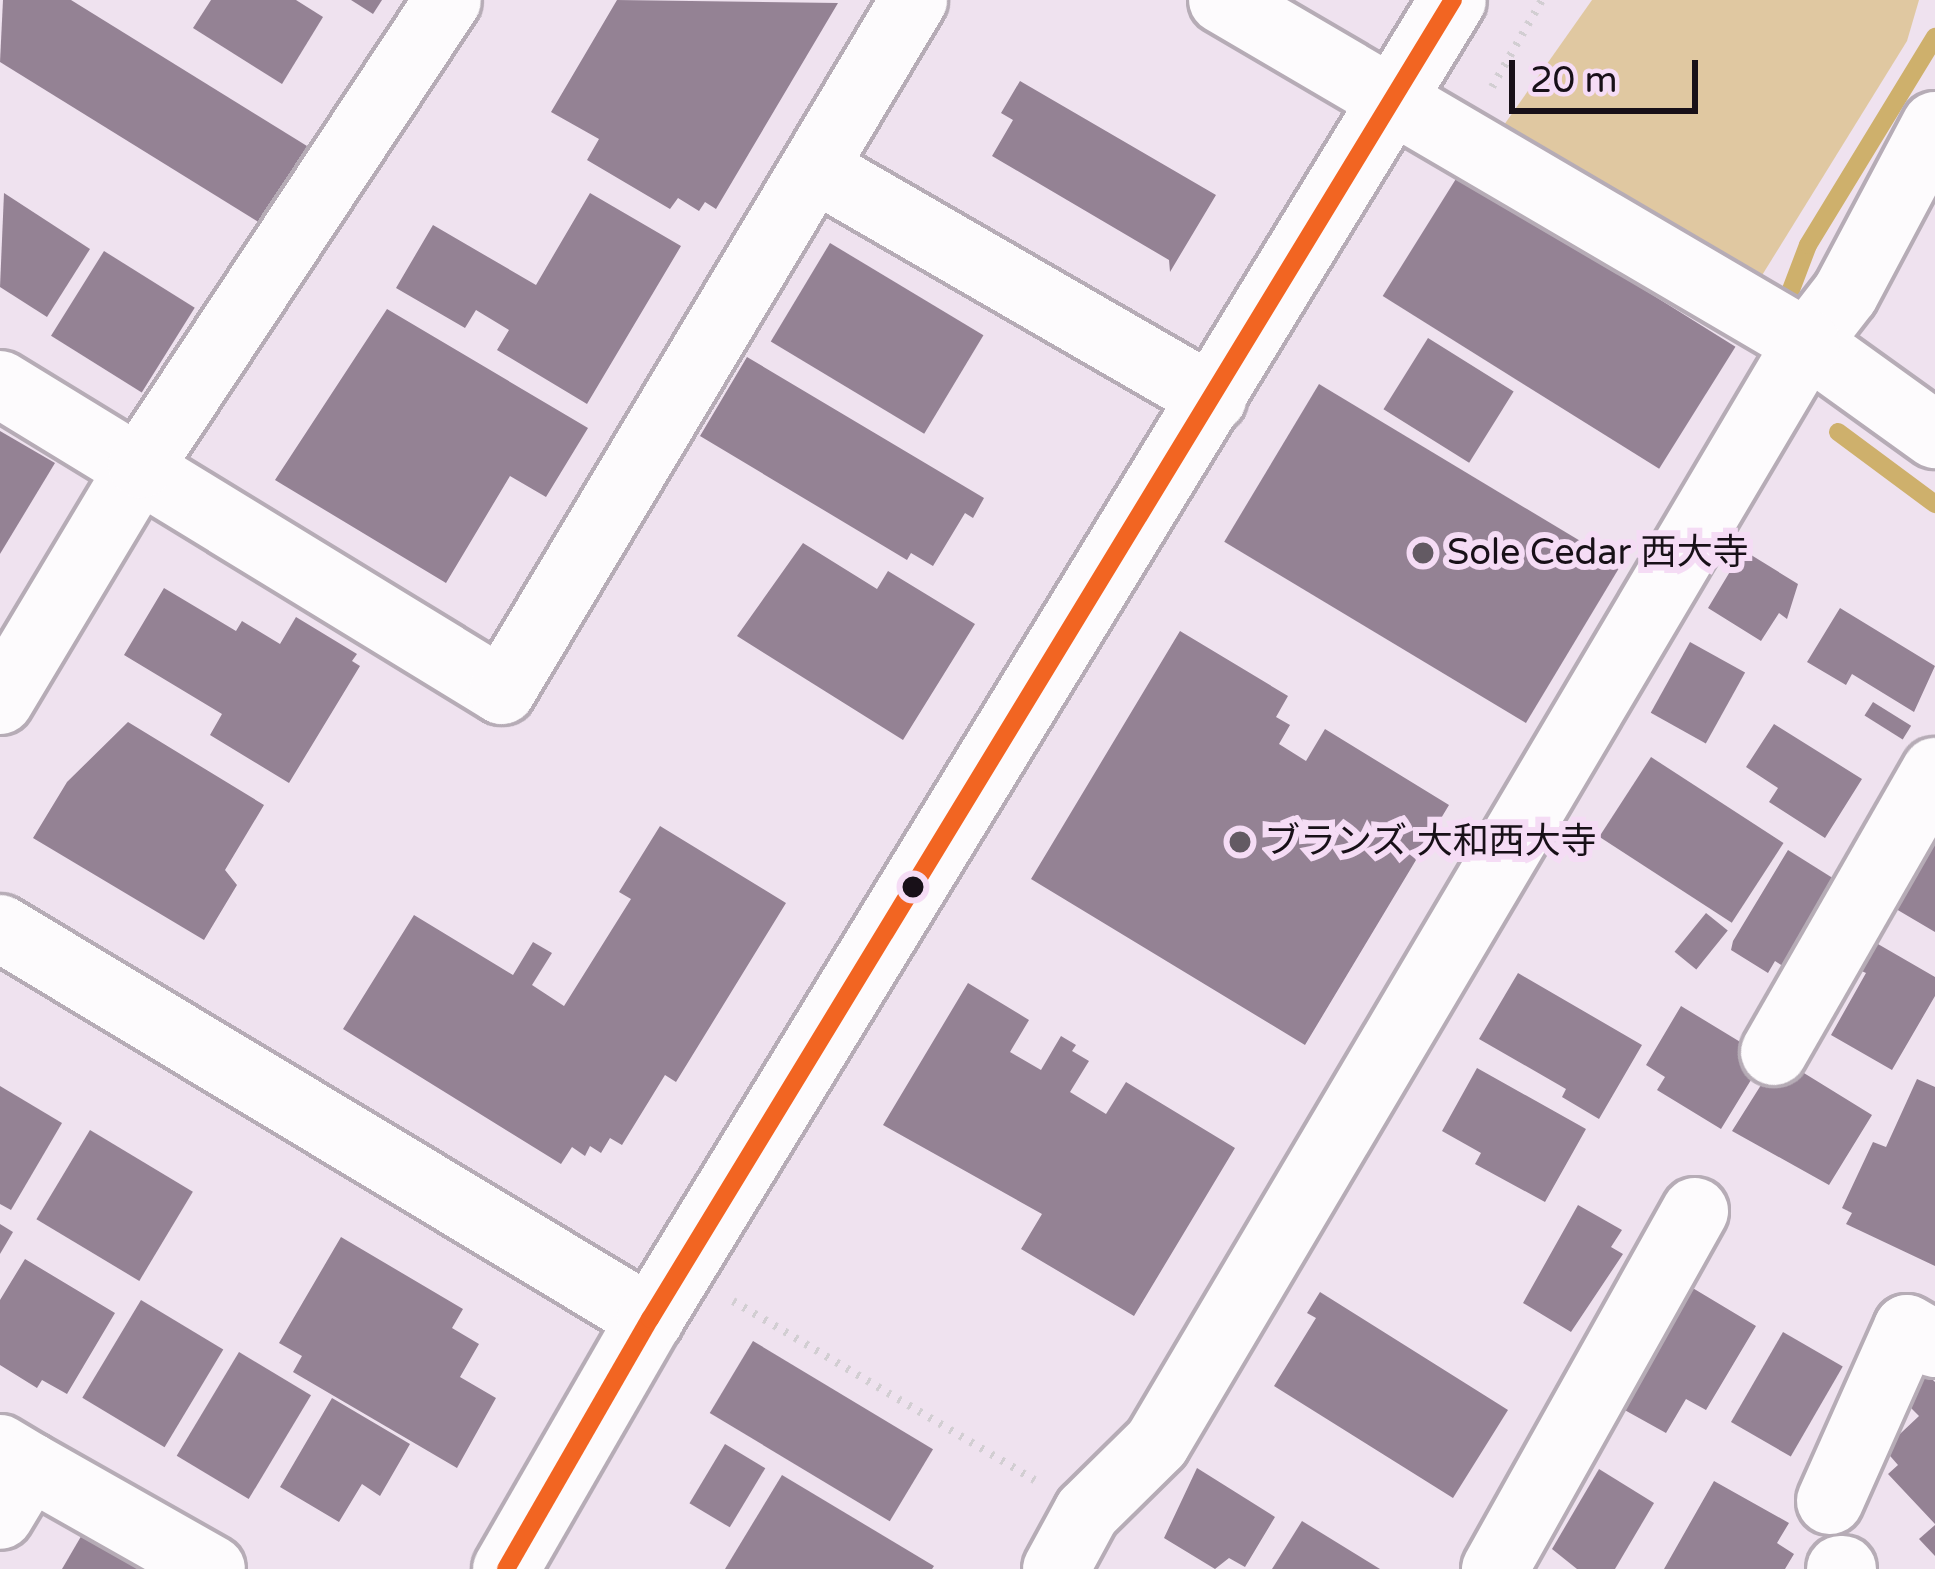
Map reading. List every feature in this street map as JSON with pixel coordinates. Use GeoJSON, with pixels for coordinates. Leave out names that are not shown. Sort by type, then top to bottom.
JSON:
{"type":"FeatureCollection","features":[{"type":"Feature","properties":{"kind":"street"},"geometry":{"type":"LineString","coordinates":[[0,701],[140,465],[448,0]]}},
{"type":"Feature","properties":{"kind":"street"},"geometry":{"type":"LineString","coordinates":[[0,385],[140,465],[502,691],[914,0]]}},
{"type":"Feature","properties":{"kind":"street"},"geometry":{"type":"LineString","coordinates":[[1222,0],[1392,107],[1807,344],[1935,435]]}},
{"type":"Feature","properties":{"kind":"street"},"geometry":{"type":"LineString","coordinates":[[506,1569],[650,1319],[1453,0]]}},
{"type":"Feature","properties":{"kind":"street"},"geometry":{"type":"LineString","coordinates":[[1056,1569],[1087,1512],[1157,1443],[1807,344],[1844,294],[1935,125]]}},
{"type":"Feature","properties":{"kind":"street"},"geometry":{"type":"LineString","coordinates":[[814,168],[1213,398]]}},
{"type":"Feature","properties":{"kind":"street"},"geometry":{"type":"LineString","coordinates":[[1774,1052],[1935,771]]}},
{"type":"Feature","properties":{"kind":"street"},"geometry":{"type":"LineString","coordinates":[[0,928],[650,1319]]}},
{"type":"Feature","properties":{"kind":"street"},"geometry":{"type":"LineString","coordinates":[[1495,1569],[1695,1210]]}},
{"type":"Feature","properties":{"kind":"street"},"geometry":{"type":"LineString","coordinates":[[1830,1501],[1907,1328],[1935,1344]]}},
{"type":"Feature","properties":{"kind":"street"},"geometry":{"type":"LineString","coordinates":[[10,1477],[212,1569]]}},
{"type":"Feature","properties":{"kind":"path"},"geometry":{"type":"LineString","coordinates":[[1486,97],[1542,0]]}},
{"type":"Feature","properties":{"kind":"path"},"geometry":{"type":"LineString","coordinates":[[732,1300],[1087,1512]]}},
{"type":"Feature","properties":{"kind":"shaded area"},"geometry":{"type":"Polygon","coordinates":[[[1592,0],[1919,0],[1907,41],[1756,285],[1499,132],[1592,0]]]}},
{"type":"Feature","properties":{"kind":"building"},"geometry":{"type":"Polygon","coordinates":[[[3,0],[71,0],[307,146],[260,223],[0,62],[3,0]]]}},
{"type":"Feature","properties":{"kind":"building"},"geometry":{"type":"Polygon","coordinates":[[[211,0],[296,0],[323,17],[282,84],[193,28],[211,0]]]}},
{"type":"Feature","properties":{"kind":"building"},"geometry":{"type":"Polygon","coordinates":[[[351,0],[382,0],[373,14],[351,0]]]}},
{"type":"Feature","properties":{"kind":"building"},"geometry":{"type":"Polygon","coordinates":[[[617,0],[838,3],[716,209],[705,202],[699,211],[678,198],[670,209],[587,160],[599,139],[551,112],[617,0]]]}},
{"type":"Feature","properties":{"kind":"building"},"geometry":{"type":"Polygon","coordinates":[[[1020,81],[1216,195],[1170,272],[1169,260],[992,156],[1013,120],[1001,113],[1020,81]]]}},
{"type":"Feature","properties":{"kind":"building"},"geometry":{"type":"Polygon","coordinates":[[[1459,174],[1735,347],[1659,469],[1383,296],[1459,174]]]}},
{"type":"Feature","properties":{"kind":"building"},"geometry":{"type":"Polygon","coordinates":[[[4,193],[90,249],[47,317],[0,287],[4,193]]]}},
{"type":"Feature","properties":{"kind":"building"},"geometry":{"type":"Polygon","coordinates":[[[590,193],[681,246],[587,404],[497,350],[509,330],[476,310],[465,328],[396,288],[433,225],[536,285],[590,193]]]}},
{"type":"Feature","properties":{"kind":"building"},"geometry":{"type":"Polygon","coordinates":[[[830,243],[983,335],[924,434],[771,342],[830,243]]]}},
{"type":"Feature","properties":{"kind":"building"},"geometry":{"type":"Polygon","coordinates":[[[104,251],[195,308],[142,393],[51,336],[104,251]]]}},
{"type":"Feature","properties":{"kind":"building"},"geometry":{"type":"Polygon","coordinates":[[[387,309],[588,428],[546,497],[510,476],[446,583],[275,480],[387,309]]]}},
{"type":"Feature","properties":{"kind":"building"},"geometry":{"type":"Polygon","coordinates":[[[1428,338],[1514,392],[1469,463],[1383,409],[1428,338]]]}},
{"type":"Feature","properties":{"kind":"building"},"geometry":{"type":"Polygon","coordinates":[[[747,357],[984,498],[973,518],[965,513],[933,566],[911,553],[907,560],[700,436],[747,357]]]}},
{"type":"Feature","properties":{"kind":"building","name":"Sole Cedar 西大寺"},"geometry":{"type":"Polygon","coordinates":[[[1319,384],[1621,565],[1526,723],[1224,542],[1319,384]]]}},
{"type":"Feature","properties":{"kind":"building"},"geometry":{"type":"Polygon","coordinates":[[[0,431],[55,463],[0,554],[0,431]]]}},
{"type":"Feature","properties":{"kind":"building"},"geometry":{"type":"Polygon","coordinates":[[[803,543],[877,589],[888,571],[975,624],[903,740],[737,636],[803,543]]]}},
{"type":"Feature","properties":{"kind":"building"},"geometry":{"type":"Polygon","coordinates":[[[1743,550],[1798,584],[1787,619],[1779,613],[1761,641],[1708,608],[1743,550]]]}},
{"type":"Feature","properties":{"kind":"building"},"geometry":{"type":"Polygon","coordinates":[[[164,588],[236,631],[242,621],[280,644],[296,617],[357,654],[352,661],[360,666],[289,783],[210,735],[222,714],[124,655],[164,588]]]}},
{"type":"Feature","properties":{"kind":"building"},"geometry":{"type":"Polygon","coordinates":[[[1840,608],[1935,666],[1914,712],[1852,674],[1846,685],[1807,662],[1840,608]]]}},
{"type":"Feature","properties":{"kind":"building","name":"ブランズ 大和西大寺"},"geometry":{"type":"Polygon","coordinates":[[[1180,631],[1288,696],[1276,717],[1290,725],[1279,744],[1306,761],[1325,729],[1449,805],[1305,1045],[1031,879],[1180,631]]]}},
{"type":"Feature","properties":{"kind":"building"},"geometry":{"type":"Polygon","coordinates":[[[1690,642],[1745,673],[1706,743],[1651,713],[1690,642]]]}},
{"type":"Feature","properties":{"kind":"building"},"geometry":{"type":"Polygon","coordinates":[[[1873,702],[1911,726],[1903,739],[1865,716],[1873,702]]]}},
{"type":"Feature","properties":{"kind":"building"},"geometry":{"type":"Polygon","coordinates":[[[128,722],[264,805],[225,870],[237,885],[204,940],[33,838],[67,782],[128,722]]]}},
{"type":"Feature","properties":{"kind":"building"},"geometry":{"type":"Polygon","coordinates":[[[1774,724],[1862,779],[1825,838],[1769,802],[1778,788],[1746,767],[1774,724]]]}},
{"type":"Feature","properties":{"kind":"building"},"geometry":{"type":"Polygon","coordinates":[[[1651,757],[1784,843],[1732,923],[1599,837],[1651,757]]]}},
{"type":"Feature","properties":{"kind":"building"},"geometry":{"type":"Polygon","coordinates":[[[1935,816],[1935,932],[1896,909],[1918,874],[1905,866],[1935,816]]]}},
{"type":"Feature","properties":{"kind":"building"},"geometry":{"type":"Polygon","coordinates":[[[660,826],[786,903],[676,1082],[665,1075],[622,1145],[610,1138],[601,1153],[590,1146],[585,1156],[572,1147],[561,1164],[343,1029],[414,915],[513,975],[533,942],[552,953],[532,985],[564,1006],[631,899],[619,892],[660,826]]]}},
{"type":"Feature","properties":{"kind":"building"},"geometry":{"type":"Polygon","coordinates":[[[1788,850],[1839,882],[1786,968],[1775,961],[1768,973],[1731,950],[1788,850]]]}},
{"type":"Feature","properties":{"kind":"building"},"geometry":{"type":"Polygon","coordinates":[[[1706,913],[1728,931],[1696,969],[1675,952],[1706,913]]]}},
{"type":"Feature","properties":{"kind":"building"},"geometry":{"type":"Polygon","coordinates":[[[1871,940],[1935,977],[1935,996],[1892,1070],[1831,1035],[1866,973],[1855,968],[1871,940]]]}},
{"type":"Feature","properties":{"kind":"building"},"geometry":{"type":"Polygon","coordinates":[[[1518,973],[1642,1045],[1599,1119],[1562,1097],[1566,1089],[1479,1039],[1518,973]]]}},
{"type":"Feature","properties":{"kind":"building"},"geometry":{"type":"Polygon","coordinates":[[[968,983],[1029,1020],[1010,1052],[1041,1070],[1061,1036],[1076,1045],[1072,1051],[1089,1061],[1070,1092],[1106,1114],[1126,1082],[1235,1148],[1134,1316],[1021,1249],[1042,1214],[883,1125],[968,983]]]}},
{"type":"Feature","properties":{"kind":"building"},"geometry":{"type":"Polygon","coordinates":[[[1681,1006],[1765,1057],[1721,1129],[1657,1090],[1665,1077],[1646,1065],[1681,1006]]]}},
{"type":"Feature","properties":{"kind":"building"},"geometry":{"type":"Polygon","coordinates":[[[1773,1066],[1793,1079],[1799,1070],[1872,1115],[1829,1185],[1732,1131],[1773,1066]]]}},
{"type":"Feature","properties":{"kind":"building"},"geometry":{"type":"Polygon","coordinates":[[[1477,1068],[1586,1129],[1545,1202],[1475,1164],[1481,1153],[1442,1131],[1477,1068]]]}},
{"type":"Feature","properties":{"kind":"building"},"geometry":{"type":"Polygon","coordinates":[[[1917,1079],[1935,1087],[1935,1266],[1846,1224],[1852,1213],[1842,1208],[1873,1142],[1886,1147],[1917,1079]]]}},
{"type":"Feature","properties":{"kind":"building"},"geometry":{"type":"Polygon","coordinates":[[[0,1086],[62,1123],[11,1210],[0,1204],[0,1086]]]}},
{"type":"Feature","properties":{"kind":"building"},"geometry":{"type":"Polygon","coordinates":[[[90,1130],[193,1192],[139,1281],[36,1219],[90,1130]]]}},
{"type":"Feature","properties":{"kind":"building"},"geometry":{"type":"Polygon","coordinates":[[[1578,1205],[1622,1230],[1611,1247],[1623,1254],[1571,1332],[1523,1303],[1578,1205]]]}},
{"type":"Feature","properties":{"kind":"building"},"geometry":{"type":"Polygon","coordinates":[[[0,1224],[13,1232],[0,1254],[0,1224]]]}},
{"type":"Feature","properties":{"kind":"building"},"geometry":{"type":"Polygon","coordinates":[[[341,1237],[463,1309],[452,1328],[479,1344],[460,1377],[496,1398],[457,1468],[293,1372],[302,1356],[279,1343],[341,1237]]]}},
{"type":"Feature","properties":{"kind":"building"},"geometry":{"type":"Polygon","coordinates":[[[25,1259],[115,1313],[67,1394],[42,1380],[37,1388],[0,1365],[0,1300],[25,1259]]]}},
{"type":"Feature","properties":{"kind":"building"},"geometry":{"type":"Polygon","coordinates":[[[1691,1287],[1756,1326],[1706,1410],[1686,1399],[1666,1433],[1621,1408],[1691,1287]]]}},
{"type":"Feature","properties":{"kind":"building"},"geometry":{"type":"Polygon","coordinates":[[[1320,1292],[1508,1410],[1453,1498],[1274,1386],[1316,1318],[1307,1313],[1320,1292]]]}},
{"type":"Feature","properties":{"kind":"building"},"geometry":{"type":"Polygon","coordinates":[[[141,1300],[223,1349],[165,1447],[82,1398],[141,1300]]]}},
{"type":"Feature","properties":{"kind":"building"},"geometry":{"type":"Polygon","coordinates":[[[1783,1332],[1843,1366],[1791,1457],[1731,1422],[1783,1332]]]}},
{"type":"Feature","properties":{"kind":"building"},"geometry":{"type":"Polygon","coordinates":[[[753,1341],[933,1449],[890,1521],[710,1413],[753,1341]]]}},
{"type":"Feature","properties":{"kind":"building"},"geometry":{"type":"Polygon","coordinates":[[[239,1352],[311,1395],[249,1499],[177,1456],[239,1352]]]}},
{"type":"Feature","properties":{"kind":"building"},"geometry":{"type":"Polygon","coordinates":[[[1928,1375],[1935,1382],[1935,1524],[1888,1474],[1898,1465],[1884,1449],[1919,1416],[1902,1399],[1928,1375]]]}},
{"type":"Feature","properties":{"kind":"building"},"geometry":{"type":"Polygon","coordinates":[[[332,1398],[410,1444],[380,1496],[362,1484],[339,1522],[280,1487],[332,1398]]]}},
{"type":"Feature","properties":{"kind":"building"},"geometry":{"type":"Polygon","coordinates":[[[725,1444],[765,1468],[730,1527],[689,1503],[725,1444]]]}},
{"type":"Feature","properties":{"kind":"building"},"geometry":{"type":"Polygon","coordinates":[[[1197,1468],[1275,1517],[1245,1567],[1229,1558],[1215,1569],[1164,1538],[1197,1468]]]}},
{"type":"Feature","properties":{"kind":"building"},"geometry":{"type":"Polygon","coordinates":[[[1599,1469],[1654,1503],[1615,1569],[1577,1569],[1552,1549],[1599,1469]]]}},
{"type":"Feature","properties":{"kind":"building"},"geometry":{"type":"Polygon","coordinates":[[[782,1475],[934,1566],[725,1569],[782,1475]]]}},
{"type":"Feature","properties":{"kind":"building"},"geometry":{"type":"Polygon","coordinates":[[[1714,1481],[1789,1523],[1777,1543],[1794,1554],[1785,1569],[1664,1569],[1714,1481]]]}},
{"type":"Feature","properties":{"kind":"building"},"geometry":{"type":"Polygon","coordinates":[[[90,1521],[171,1569],[62,1569],[90,1521]]]}},
{"type":"Feature","properties":{"kind":"building"},"geometry":{"type":"Polygon","coordinates":[[[1302,1521],[1380,1569],[1272,1569],[1302,1521]]]}},
{"type":"Feature","properties":{"kind":"building"},"geometry":{"type":"Polygon","coordinates":[[[1935,1525],[1935,1556],[1919,1539],[1935,1525]]]}},
{"type":"Feature","properties":{"kind":"waterway"},"geometry":{"type":"LineString","coordinates":[[1789,295],[1808,245],[1935,37]]}},
{"type":"Feature","properties":{"kind":"waterway"},"geometry":{"type":"LineString","coordinates":[[1838,432],[1935,504]]}},
{"type":"Feature","properties":{"kind":"transit line"},"geometry":{"type":"LineString","coordinates":[[506,1569],[650,1319],[1453,0]]}},
{"type":"Feature","properties":{"kind":"place","name":"Sole Cedar 西大寺"},"geometry":{"type":"Point","coordinates":[1423,553]}},
{"type":"Feature","properties":{"kind":"place","name":"ブランズ 大和西大寺"},"geometry":{"type":"Point","coordinates":[1240,842]}}]}
